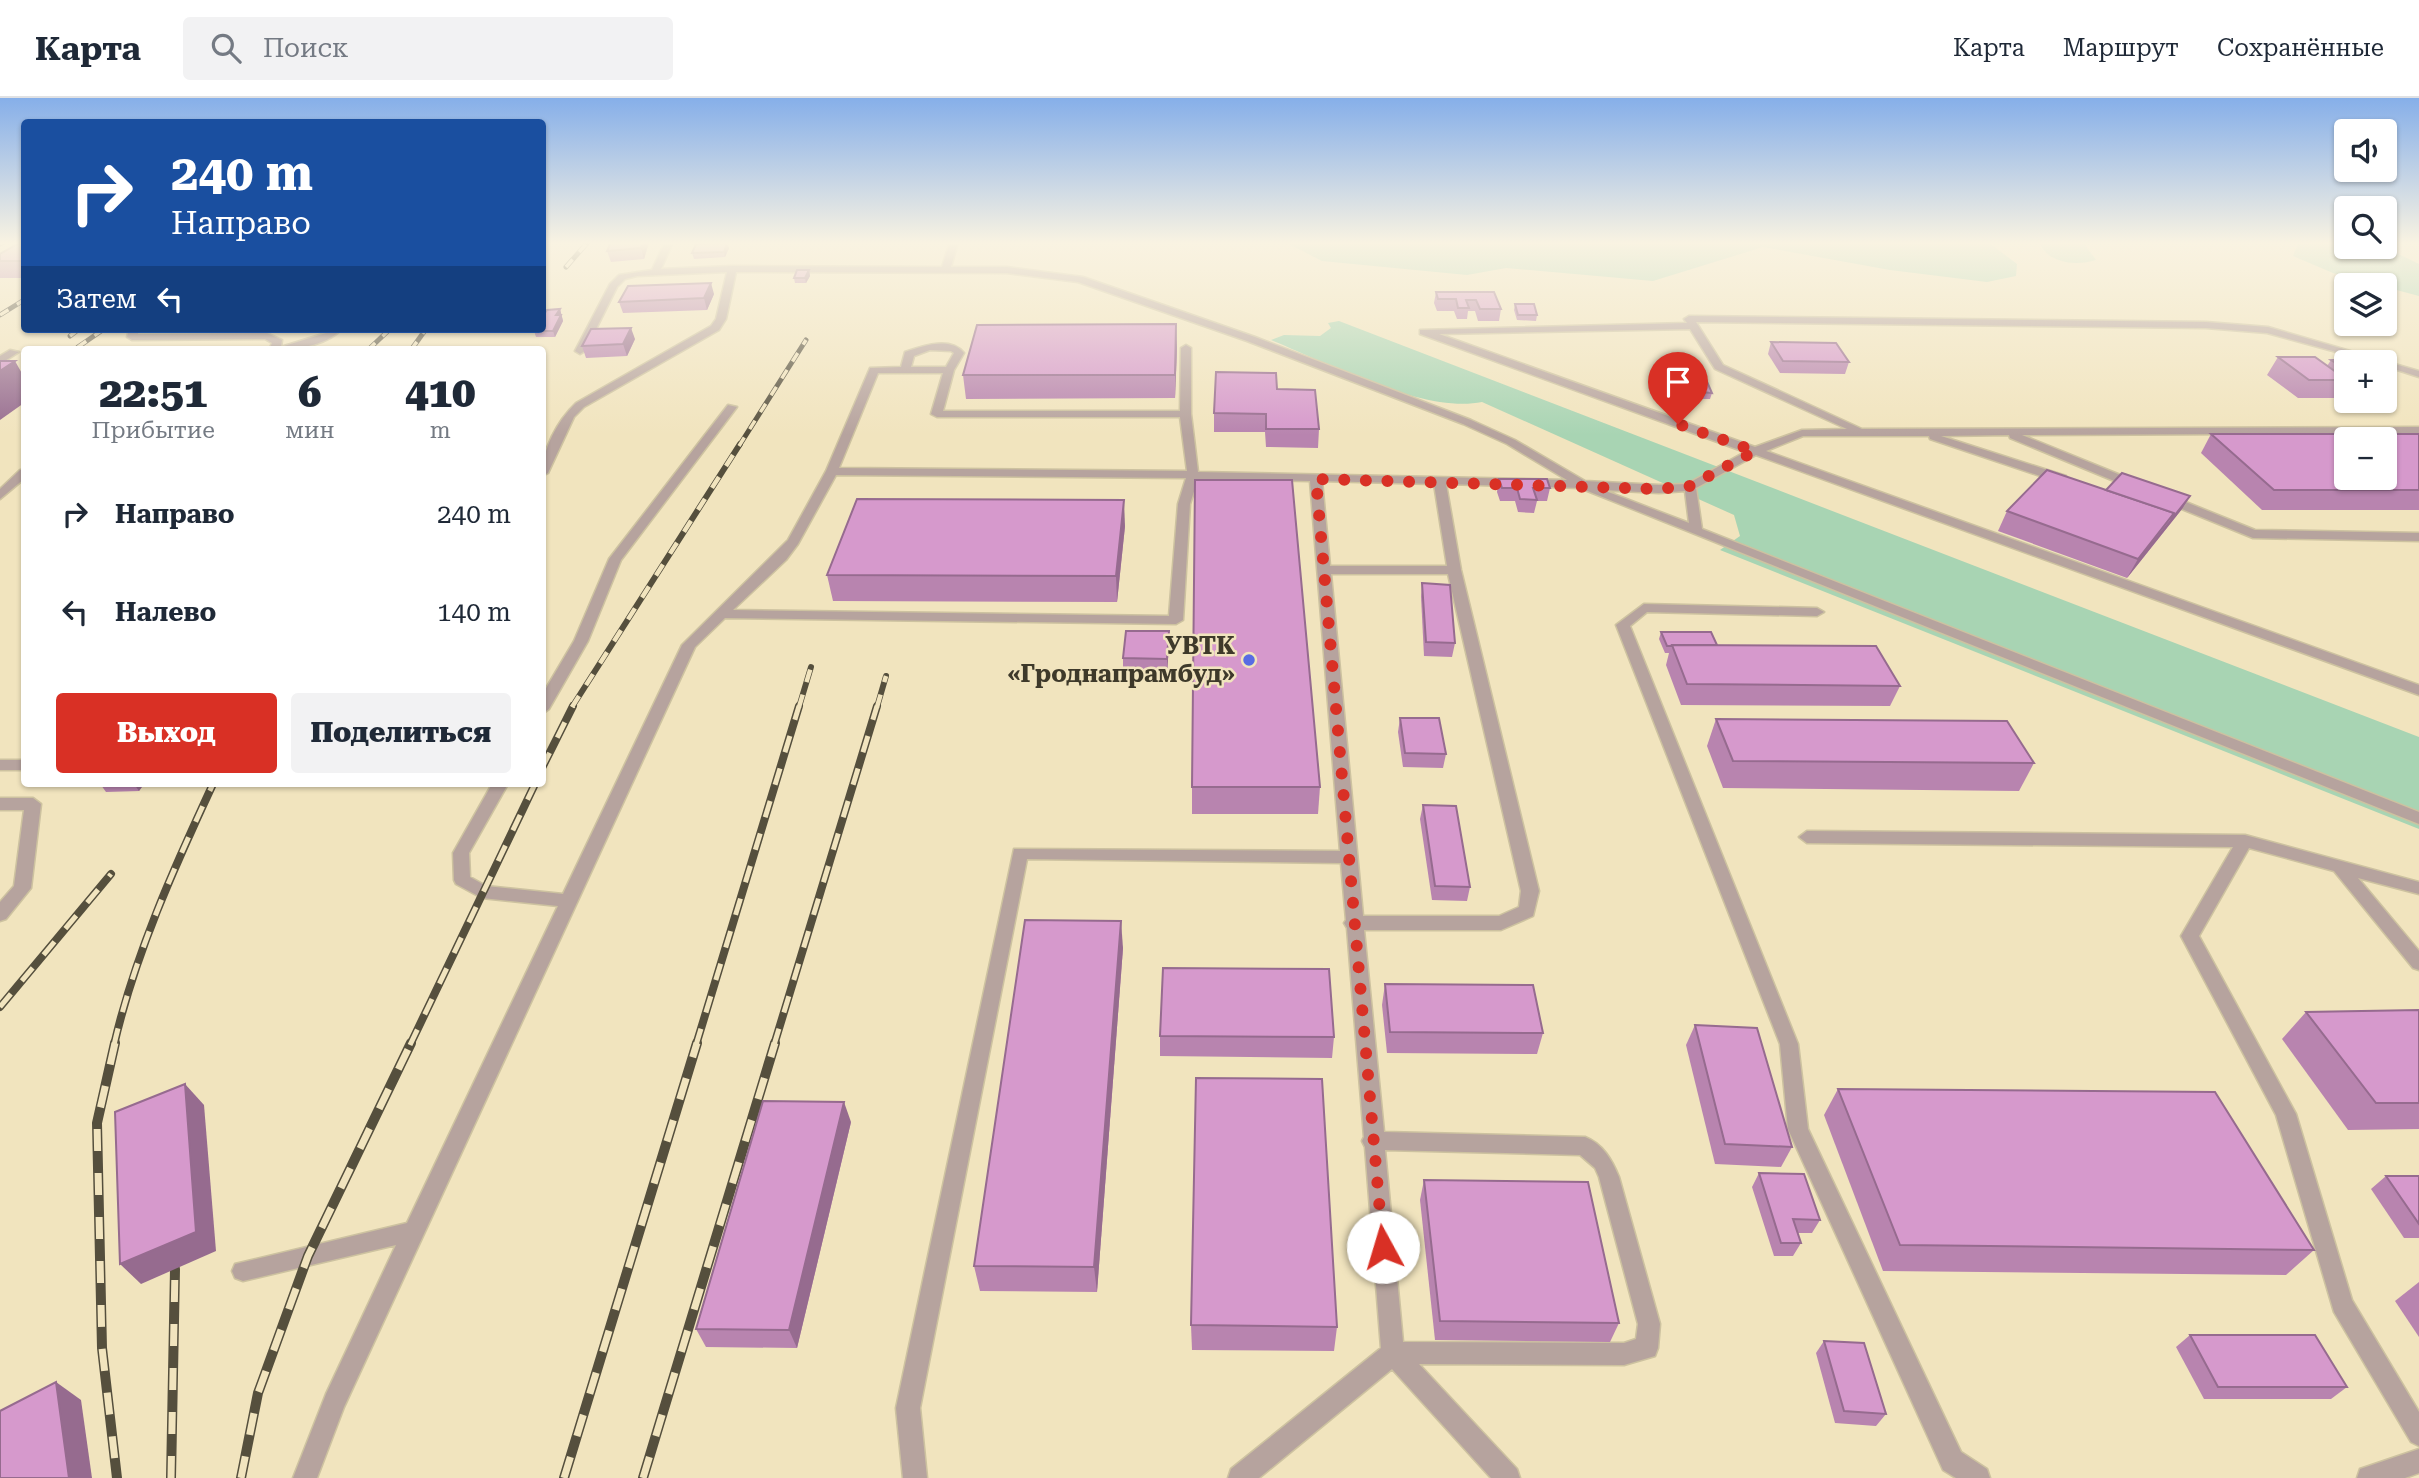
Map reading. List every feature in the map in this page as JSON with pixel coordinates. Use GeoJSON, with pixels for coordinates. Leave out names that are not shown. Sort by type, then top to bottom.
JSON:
{"type":"FeatureCollection","features":[{"type":"Feature","properties":{"kind":"lane"},"geometry":{"type":"LineString","coordinates":[[580,351],[603,306]]}},
{"type":"Feature","properties":{"kind":"lane"},"geometry":{"type":"LineString","coordinates":[[546,465],[569,416],[580,405],[715,328],[721,319],[724,306]]}},
{"type":"Feature","properties":{"kind":"lane"},"geometry":{"type":"LineString","coordinates":[[1158,306],[1467,422],[1511,442],[1586,487],[2419,818]]}},
{"type":"Feature","properties":{"kind":"lane"},"geometry":{"type":"LineString","coordinates":[[1862,433],[1719,367],[1689,319],[2206,325],[2268,330],[2341,350]]}},
{"type":"Feature","properties":{"kind":"lane"},"geometry":{"type":"LineString","coordinates":[[1693,326],[1424,332],[2419,690]]}},
{"type":"Feature","properties":{"kind":"lane"},"geometry":{"type":"LineString","coordinates":[[133,333],[132,337],[211,333],[267,336],[278,342],[276,346]]}},
{"type":"Feature","properties":{"kind":"lane"},"geometry":{"type":"LineString","coordinates":[[295,346],[332,333]]}},
{"type":"Feature","properties":{"kind":"lane"},"geometry":{"type":"LineString","coordinates":[[905,370],[909,354],[929,347],[954,348],[959,353],[949,370],[937,414],[1185,414]]}},
{"type":"Feature","properties":{"kind":"lane"},"geometry":{"type":"LineString","coordinates":[[719,614],[1176,620],[1184,504],[1193,475],[1185,414],[1186,348]]}},
{"type":"Feature","properties":{"kind":"lane"},"geometry":{"type":"LineString","coordinates":[[0,361],[14,352]]}},
{"type":"Feature","properties":{"kind":"lane"},"geometry":{"type":"LineString","coordinates":[[2397,366],[2419,374]]}},
{"type":"Feature","properties":{"kind":"lane"},"geometry":{"type":"LineString","coordinates":[[305,1478],[334,1402],[689,645],[781,557],[794,541],[832,471],[874,370],[949,370]]}},
{"type":"Feature","properties":{"kind":"lane"},"geometry":{"type":"LineString","coordinates":[[546,702],[581,642],[615,559],[732,407]]}},
{"type":"Feature","properties":{"kind":"lane"},"geometry":{"type":"LineString","coordinates":[[832,471],[1193,475],[1550,483],[1586,487],[1690,486],[1755,451],[1802,433],[2419,430]]}},
{"type":"Feature","properties":{"kind":"lane"},"geometry":{"type":"LineString","coordinates":[[2005,432],[2253,534],[2419,537]]}},
{"type":"Feature","properties":{"kind":"lane"},"geometry":{"type":"LineString","coordinates":[[1922,433],[2075,484]]}},
{"type":"Feature","properties":{"kind":"lane"},"geometry":{"type":"LineString","coordinates":[[0,495],[21,476]]}},
{"type":"Feature","properties":{"kind":"lane"},"geometry":{"type":"LineString","coordinates":[[1316,479],[1372,1141],[1393,1353],[1508,1478]]}},
{"type":"Feature","properties":{"kind":"lane"},"geometry":{"type":"LineString","coordinates":[[1353,923],[1501,923],[1527,911],[1530,891],[1454,570],[1440,482]]}},
{"type":"Feature","properties":{"kind":"lane"},"geometry":{"type":"LineString","coordinates":[[1690,486],[1696,531]]}},
{"type":"Feature","properties":{"kind":"lane"},"geometry":{"type":"LineString","coordinates":[[1324,570],[1454,570]]}},
{"type":"Feature","properties":{"kind":"lane"},"geometry":{"type":"LineString","coordinates":[[1817,612],[1644,608],[1623,625],[1789,1044],[1798,1129],[1952,1461],[1978,1478]]}},
{"type":"Feature","properties":{"kind":"lane"},"geometry":{"type":"LineString","coordinates":[[0,765],[21,765]]}},
{"type":"Feature","properties":{"kind":"lane"},"geometry":{"type":"LineString","coordinates":[[498,787],[461,853],[462,880],[482,892],[569,901]]}},
{"type":"Feature","properties":{"kind":"lane"},"geometry":{"type":"LineString","coordinates":[[0,804],[33,804],[22,888],[0,914]]}},
{"type":"Feature","properties":{"kind":"lane"},"geometry":{"type":"LineString","coordinates":[[1807,837],[2245,841],[2340,869],[2419,888]]}},
{"type":"Feature","properties":{"kind":"lane"},"geometry":{"type":"LineString","coordinates":[[2245,841],[2190,936],[2286,1114],[2342,1304],[2419,1434]]}},
{"type":"Feature","properties":{"kind":"lane"},"geometry":{"type":"LineString","coordinates":[[915,1478],[908,1408],[1020,853],[1348,857]]}},
{"type":"Feature","properties":{"kind":"lane"},"geometry":{"type":"LineString","coordinates":[[2340,869],[2419,963]]}},
{"type":"Feature","properties":{"kind":"lane"},"geometry":{"type":"LineString","coordinates":[[1240,1478],[1393,1353],[1624,1354],[1647,1348],[1649,1324],[1609,1177],[1602,1162],[1585,1146],[1372,1141]]}},
{"type":"Feature","properties":{"kind":"lane"},"geometry":{"type":"LineString","coordinates":[[243,1271],[415,1231]]}},
{"type":"Feature","properties":{"kind":"lane"},"geometry":{"type":"LineString","coordinates":[[2369,1478],[2419,1461]]}},
{"type":"Feature","properties":{"kind":"green space"},"geometry":{"type":"Polygon","coordinates":[[[1339,321],[2419,737],[2419,829],[1720,550],[1740,536],[1734,515],[1482,402],[1459,404],[1405,394],[1347,373],[1271,340],[1284,335],[1320,336],[1331,328],[1328,323],[1339,321]]]}},
{"type":"Feature","properties":{"kind":"building"},"geometry":{"type":"Polygon","coordinates":[[[1479,306],[1500,306],[1501,309],[1480,309],[1479,306]]]}},
{"type":"Feature","properties":{"kind":"building"},"geometry":{"type":"Polygon","coordinates":[[[1516,306],[1535,306],[1537,315],[1518,315],[1516,306]]]}},
{"type":"Feature","properties":{"kind":"building"},"geometry":{"type":"Polygon","coordinates":[[[560,309],[556,315],[561,315],[553,331],[546,331],[547,310],[560,309]]]}},
{"type":"Feature","properties":{"kind":"building"},"geometry":{"type":"Polygon","coordinates":[[[1176,324],[1175,375],[963,375],[977,325],[1176,324]]]}},
{"type":"Feature","properties":{"kind":"building"},"geometry":{"type":"Polygon","coordinates":[[[631,328],[623,344],[582,346],[591,329],[631,328]]]}},
{"type":"Feature","properties":{"kind":"building"},"geometry":{"type":"Polygon","coordinates":[[[1771,342],[1836,343],[1849,362],[1783,361],[1771,342]]]}},
{"type":"Feature","properties":{"kind":"building"},"geometry":{"type":"Polygon","coordinates":[[[2278,357],[2315,357],[2334,371],[2334,380],[2309,380],[2278,357]]]}},
{"type":"Feature","properties":{"kind":"building"},"geometry":{"type":"Polygon","coordinates":[[[0,361],[15,361],[0,371],[0,361]]]}},
{"type":"Feature","properties":{"kind":"building"},"geometry":{"type":"Polygon","coordinates":[[[1216,372],[1276,373],[1277,389],[1315,390],[1319,429],[1266,429],[1266,414],[1214,413],[1216,372]]]}},
{"type":"Feature","properties":{"kind":"building"},"geometry":{"type":"Polygon","coordinates":[[[1694,376],[1705,377],[1712,393],[1700,392],[1694,376]]]}},
{"type":"Feature","properties":{"kind":"building"},"geometry":{"type":"Polygon","coordinates":[[[2211,434],[2334,434],[2334,490],[2274,490],[2211,434]]]}},
{"type":"Feature","properties":{"kind":"building"},"geometry":{"type":"Polygon","coordinates":[[[2397,434],[2419,434],[2419,490],[2397,490],[2397,434]]]}},
{"type":"Feature","properties":{"kind":"building"},"geometry":{"type":"Polygon","coordinates":[[[2047,470],[2174,513],[2138,559],[2007,511],[2047,470]]]}},
{"type":"Feature","properties":{"kind":"building"},"geometry":{"type":"Polygon","coordinates":[[[2122,473],[2190,496],[2171,520],[2174,513],[2106,490],[2122,473]]]}},
{"type":"Feature","properties":{"kind":"building"},"geometry":{"type":"Polygon","coordinates":[[[1499,479],[1547,479],[1550,488],[1533,488],[1537,500],[1520,499],[1517,488],[1502,488],[1499,479]]]}},
{"type":"Feature","properties":{"kind":"building","name":"УВТК «Гроднапрамбуд»"},"geometry":{"type":"Polygon","coordinates":[[[1195,480],[1292,480],[1320,787],[1192,787],[1195,480]]]}},
{"type":"Feature","properties":{"kind":"building"},"geometry":{"type":"Polygon","coordinates":[[[857,499],[1124,500],[1116,576],[827,575],[857,499]]]}},
{"type":"Feature","properties":{"kind":"building"},"geometry":{"type":"Polygon","coordinates":[[[1422,583],[1450,585],[1455,643],[1426,642],[1422,583]]]}},
{"type":"Feature","properties":{"kind":"building"},"geometry":{"type":"Polygon","coordinates":[[[1126,631],[1169,631],[1167,659],[1123,658],[1126,631]]]}},
{"type":"Feature","properties":{"kind":"building"},"geometry":{"type":"Polygon","coordinates":[[[1661,632],[1711,632],[1717,645],[1667,646],[1661,632]]]}},
{"type":"Feature","properties":{"kind":"building"},"geometry":{"type":"Polygon","coordinates":[[[1672,645],[1876,646],[1900,686],[1687,684],[1672,645]]]}},
{"type":"Feature","properties":{"kind":"building"},"geometry":{"type":"Polygon","coordinates":[[[1400,718],[1439,718],[1446,754],[1405,753],[1400,718]]]}},
{"type":"Feature","properties":{"kind":"building"},"geometry":{"type":"Polygon","coordinates":[[[1716,719],[2007,721],[2034,763],[1733,761],[1716,719]]]}},
{"type":"Feature","properties":{"kind":"building"},"geometry":{"type":"Polygon","coordinates":[[[1423,805],[1456,806],[1470,887],[1435,886],[1423,805]]]}},
{"type":"Feature","properties":{"kind":"building"},"geometry":{"type":"Polygon","coordinates":[[[1025,920],[1121,921],[1094,1267],[974,1266],[1025,920]]]}},
{"type":"Feature","properties":{"kind":"building"},"geometry":{"type":"Polygon","coordinates":[[[1163,968],[1329,969],[1334,1037],[1160,1036],[1163,968]]]}},
{"type":"Feature","properties":{"kind":"building"},"geometry":{"type":"Polygon","coordinates":[[[1385,984],[1533,985],[1543,1033],[1390,1032],[1385,984]]]}},
{"type":"Feature","properties":{"kind":"building"},"geometry":{"type":"Polygon","coordinates":[[[2419,1010],[2419,1103],[2376,1103],[2306,1012],[2419,1010]]]}},
{"type":"Feature","properties":{"kind":"building"},"geometry":{"type":"Polygon","coordinates":[[[1695,1025],[1757,1028],[1792,1147],[1725,1144],[1695,1025]]]}},
{"type":"Feature","properties":{"kind":"building"},"geometry":{"type":"Polygon","coordinates":[[[1196,1078],[1322,1079],[1337,1327],[1191,1325],[1196,1078]]]}},
{"type":"Feature","properties":{"kind":"building"},"geometry":{"type":"Polygon","coordinates":[[[185,1084],[196,1232],[120,1264],[115,1112],[185,1084]]]}},
{"type":"Feature","properties":{"kind":"building"},"geometry":{"type":"Polygon","coordinates":[[[1838,1089],[2215,1092],[2314,1250],[1900,1245],[1838,1089]]]}},
{"type":"Feature","properties":{"kind":"building"},"geometry":{"type":"Polygon","coordinates":[[[763,1101],[844,1102],[789,1330],[696,1329],[763,1101]]]}},
{"type":"Feature","properties":{"kind":"building"},"geometry":{"type":"Polygon","coordinates":[[[1759,1173],[1804,1174],[1820,1220],[1793,1219],[1801,1243],[1781,1243],[1759,1173]]]}},
{"type":"Feature","properties":{"kind":"building"},"geometry":{"type":"Polygon","coordinates":[[[2386,1176],[2419,1176],[2419,1224],[2386,1176]]]}},
{"type":"Feature","properties":{"kind":"building"},"geometry":{"type":"Polygon","coordinates":[[[1424,1180],[1588,1182],[1619,1323],[1440,1321],[1424,1180]]]}},
{"type":"Feature","properties":{"kind":"building"},"geometry":{"type":"Polygon","coordinates":[[[2190,1335],[2315,1335],[2347,1387],[2218,1387],[2190,1335]]]}},
{"type":"Feature","properties":{"kind":"building"},"geometry":{"type":"Polygon","coordinates":[[[1824,1341],[1864,1343],[1886,1414],[1844,1411],[1824,1341]]]}},
{"type":"Feature","properties":{"kind":"building"},"geometry":{"type":"Polygon","coordinates":[[[56,1382],[69,1478],[0,1478],[0,1411],[56,1382]]]}},
{"type":"Feature","properties":{"kind":"railway"},"geometry":{"type":"LineString","coordinates":[[0,315],[14,306]]}},
{"type":"Feature","properties":{"kind":"railway"},"geometry":{"type":"LineString","coordinates":[[70,336],[74,333]]}},
{"type":"Feature","properties":{"kind":"railway"},"geometry":{"type":"LineString","coordinates":[[79,346],[98,333]]}},
{"type":"Feature","properties":{"kind":"railway"},"geometry":{"type":"LineString","coordinates":[[372,346],[386,333]]}},
{"type":"Feature","properties":{"kind":"railway"},"geometry":{"type":"LineString","coordinates":[[414,346],[423,333]]}},
{"type":"Feature","properties":{"kind":"railway"},"geometry":{"type":"LineString","coordinates":[[739,446],[806,340]]}},
{"type":"Feature","properties":{"kind":"railway"},"geometry":{"type":"LineString","coordinates":[[572,707],[740,444]]}},
{"type":"Feature","properties":{"kind":"railway"},"geometry":{"type":"LineString","coordinates":[[799,707],[811,667]]}},
{"type":"Feature","properties":{"kind":"railway"},"geometry":{"type":"LineString","coordinates":[[877,707],[886,676]]}},
{"type":"Feature","properties":{"kind":"railway"},"geometry":{"type":"LineString","coordinates":[[546,760],[573,706]]}},
{"type":"Feature","properties":{"kind":"railway"},"geometry":{"type":"LineString","coordinates":[[696,1045],[799,706]]}},
{"type":"Feature","properties":{"kind":"railway"},"geometry":{"type":"LineString","coordinates":[[774,1045],[877,706]]}},
{"type":"Feature","properties":{"kind":"railway"},"geometry":{"type":"LineString","coordinates":[[114,1045],[144,945],[212,787]]}},
{"type":"Feature","properties":{"kind":"railway"},"geometry":{"type":"LineString","coordinates":[[410,1045],[534,787]]}},
{"type":"Feature","properties":{"kind":"railway"},"geometry":{"type":"LineString","coordinates":[[0,1007],[111,874]]}},
{"type":"Feature","properties":{"kind":"railway"},"geometry":{"type":"LineString","coordinates":[[115,1043],[97,1123],[102,1348],[117,1478]]}},
{"type":"Feature","properties":{"kind":"railway"},"geometry":{"type":"LineString","coordinates":[[241,1478],[258,1393],[308,1256],[411,1043]]}},
{"type":"Feature","properties":{"kind":"railway"},"geometry":{"type":"LineString","coordinates":[[564,1478],[697,1043]]}},
{"type":"Feature","properties":{"kind":"railway"},"geometry":{"type":"LineString","coordinates":[[643,1478],[775,1043]]}},
{"type":"Feature","properties":{"kind":"railway"},"geometry":{"type":"LineString","coordinates":[[171,1478],[175,1269]]}},
{"type":"Feature","properties":{"kind":"place","name":"УВТК «Гроднапрамбуд»"},"geometry":{"type":"Point","coordinates":[1249,660]}},
{"type":"Feature","properties":{"kind":"route"},"geometry":{"type":"LineString","coordinates":[[1383,1247],[1316,479],[1550,483],[1659,489],[1690,486],[1755,451],[1678,424]]}}]}
